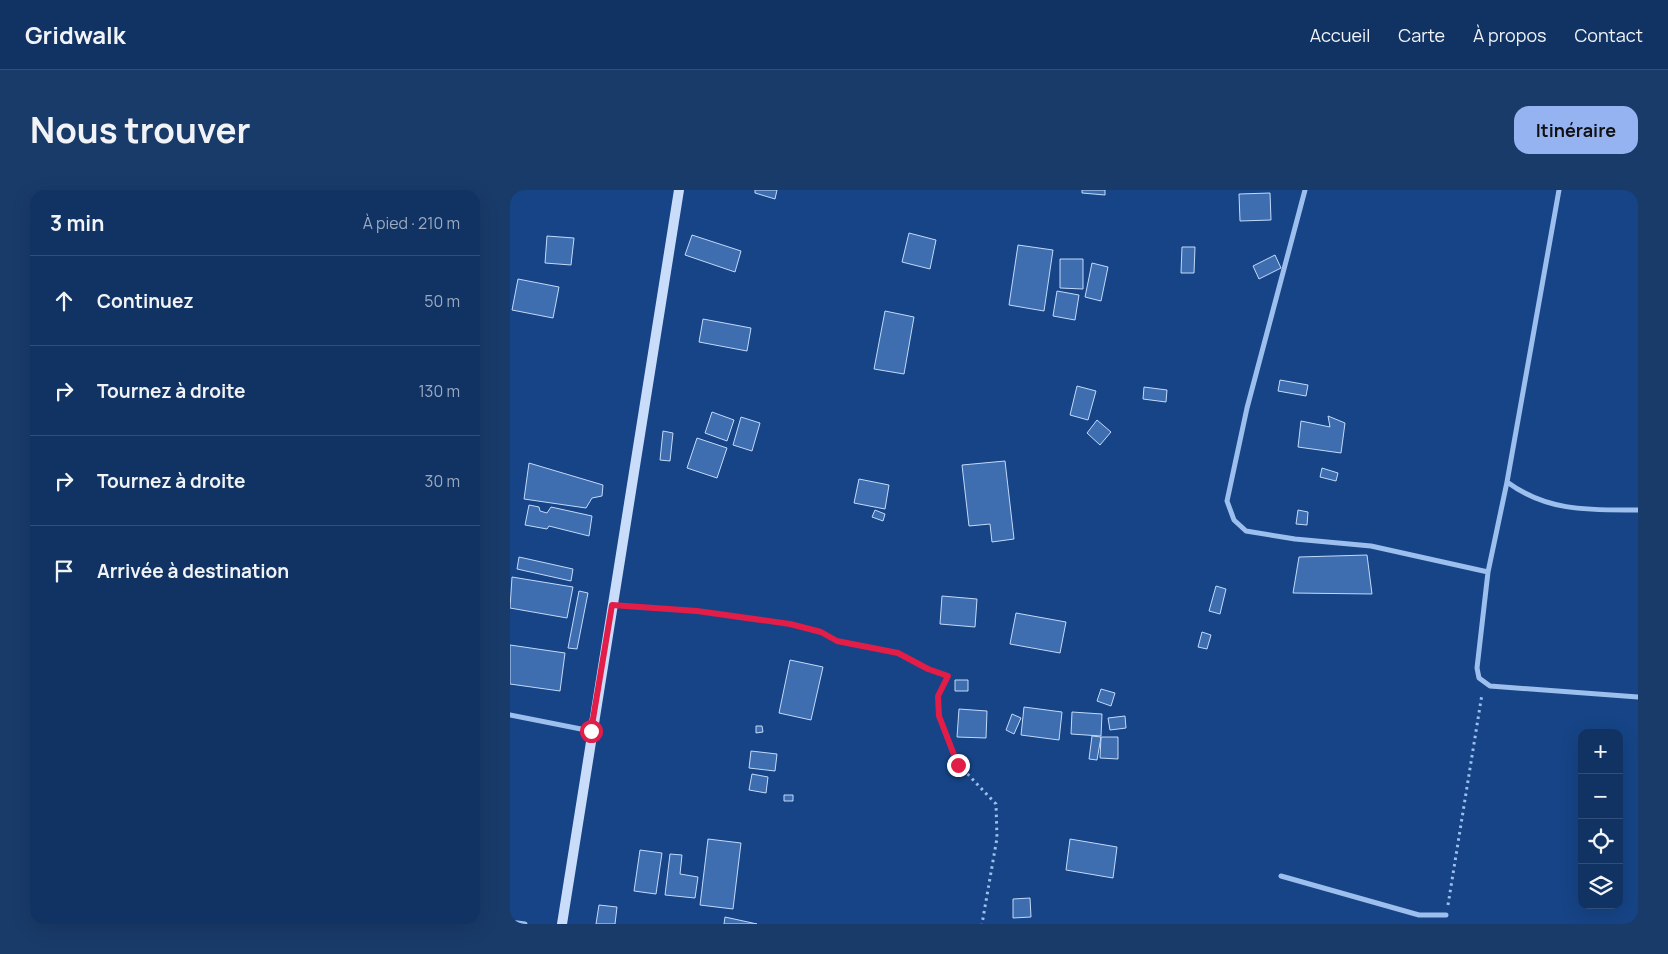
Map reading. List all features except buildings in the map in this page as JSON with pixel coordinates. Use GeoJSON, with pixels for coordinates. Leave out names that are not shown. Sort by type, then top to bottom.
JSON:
{"type":"FeatureCollection","features":[{"type":"Feature","properties":{"kind":"main road"},"geometry":{"type":"LineString","coordinates":[[562,924],[591,731],[679,190]]}},
{"type":"Feature","properties":{"kind":"street"},"geometry":{"type":"LineString","coordinates":[[1304,190],[1245,418],[1228,501],[1234,520],[1246,531],[1295,539],[1370,546],[1488,572]]}},
{"type":"Feature","properties":{"kind":"street"},"geometry":{"type":"LineString","coordinates":[[1559,190],[1507,482],[1488,572],[1477,668],[1478,678],[1484,684],[1490,686],[1638,697]]}},
{"type":"Feature","properties":{"kind":"street"},"geometry":{"type":"LineString","coordinates":[[1507,482],[1538,501],[1569,508],[1638,510]]}},
{"type":"Feature","properties":{"kind":"street"},"geometry":{"type":"LineString","coordinates":[[510,715],[591,731]]}},
{"type":"Feature","properties":{"kind":"street"},"geometry":{"type":"LineString","coordinates":[[1280,876],[1419,914],[1446,915]]}},
{"type":"Feature","properties":{"kind":"street"},"geometry":{"type":"LineString","coordinates":[[510,922],[525,924]]}},
{"type":"Feature","properties":{"kind":"path"},"geometry":{"type":"LineString","coordinates":[[612,605],[697,611],[790,624],[821,632],[837,641],[898,653],[928,669],[948,676],[938,696],[939,716],[958,765],[996,804],[998,815],[997,838],[982,924]]}},
{"type":"Feature","properties":{"kind":"path"},"geometry":{"type":"LineString","coordinates":[[1446,915],[1484,684]]}},
{"type":"Feature","properties":{"kind":"route"},"geometry":{"type":"LineString","coordinates":[[591,731],[612,605],[697,611],[756,618],[821,632],[837,641],[898,653],[928,669],[948,676],[938,696],[939,716],[958,765]]}}]}
